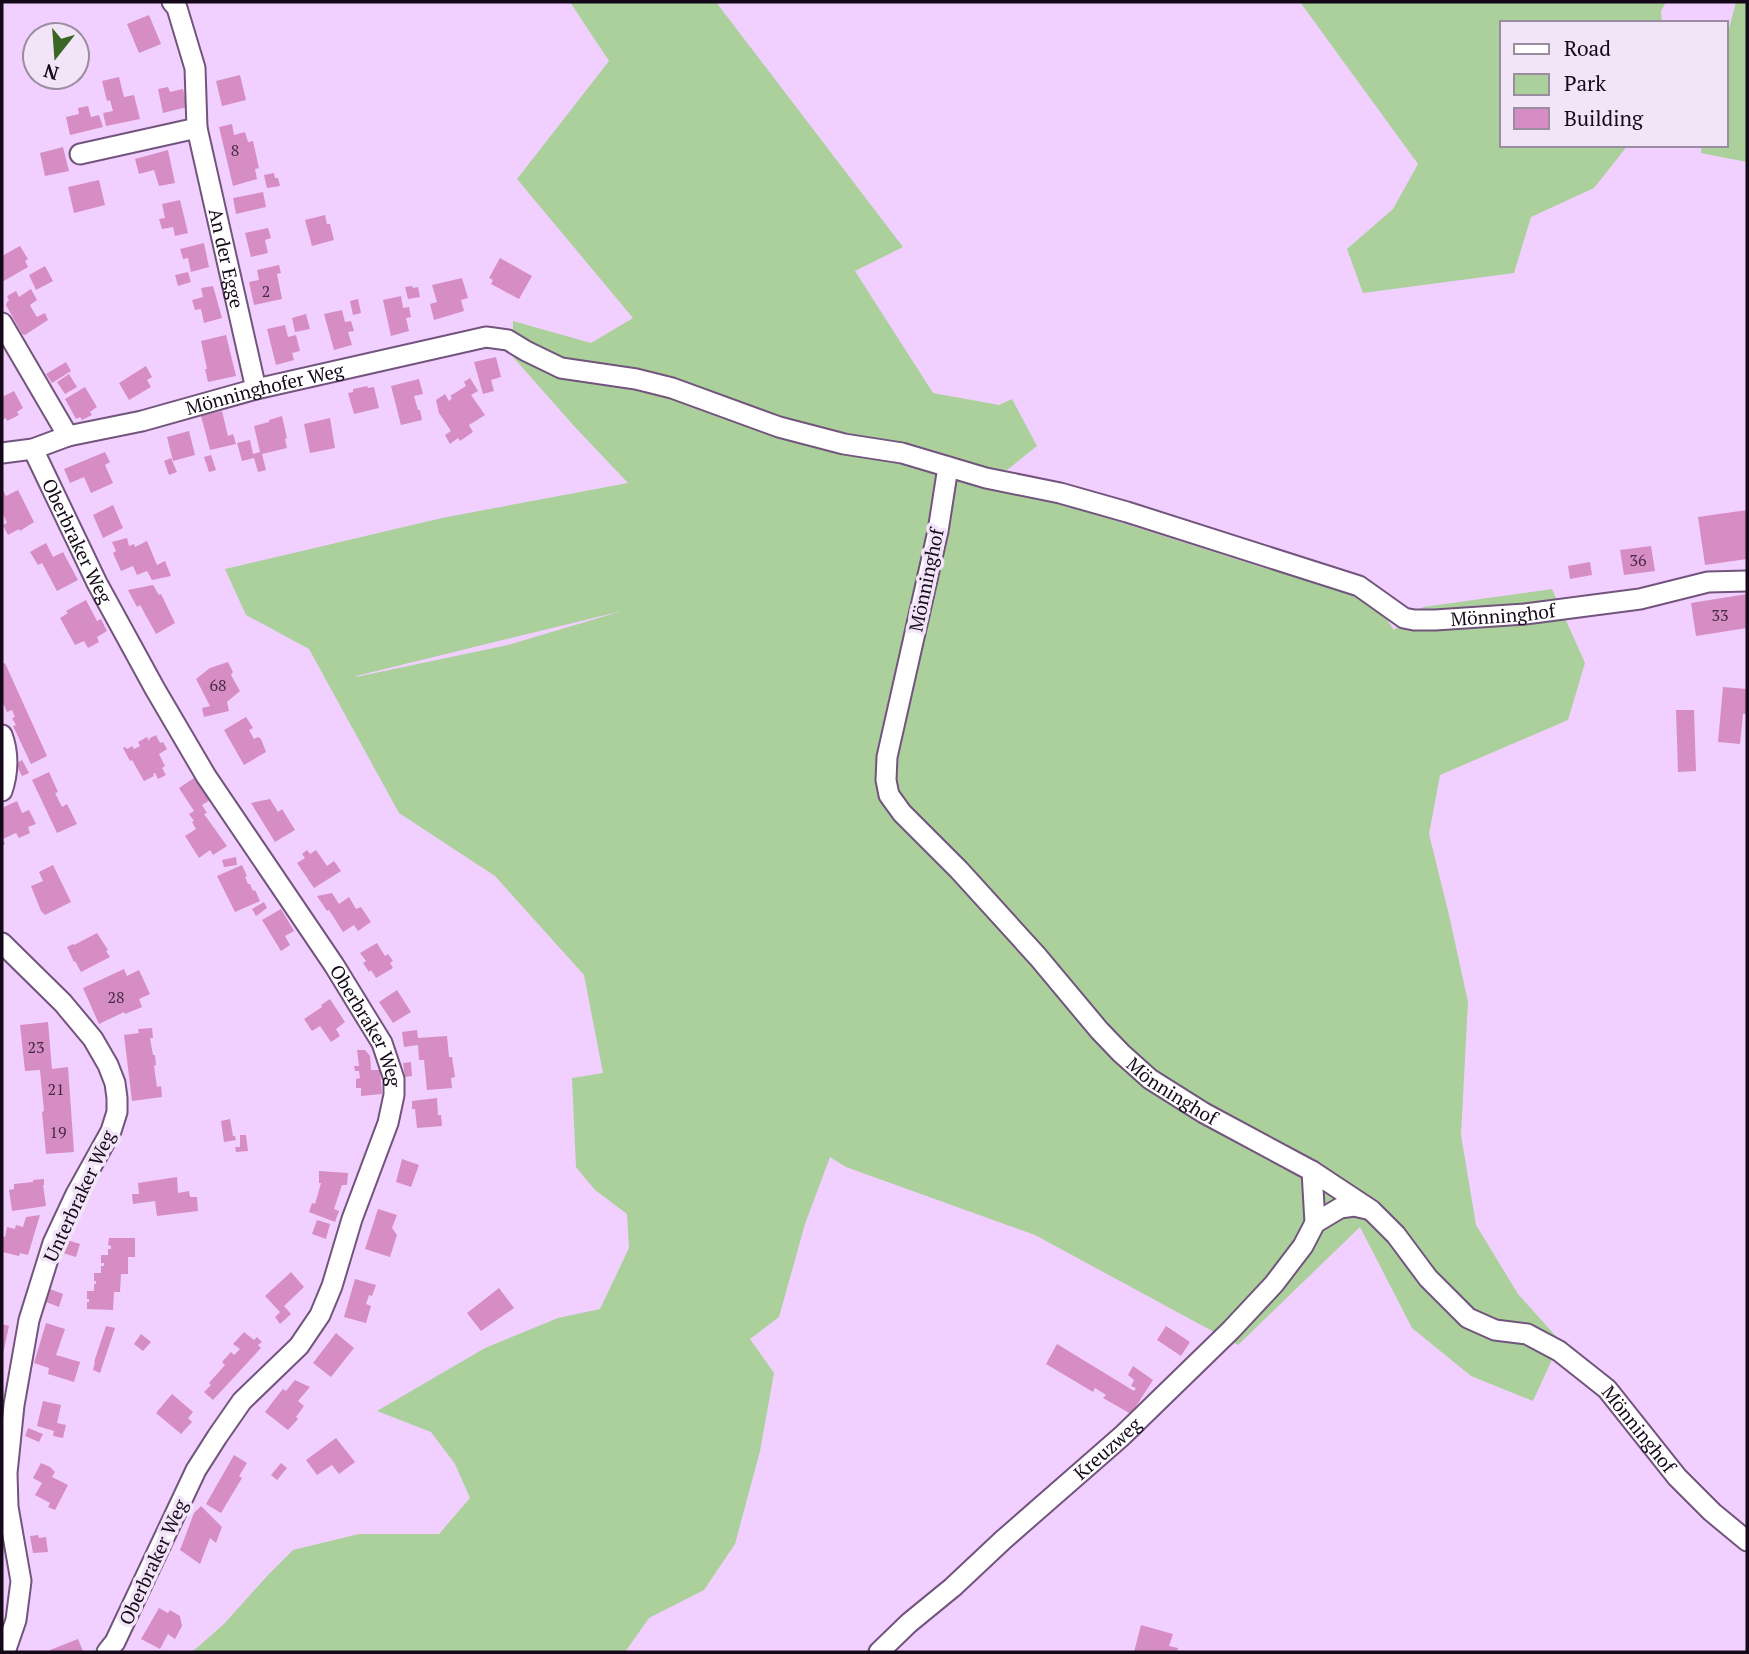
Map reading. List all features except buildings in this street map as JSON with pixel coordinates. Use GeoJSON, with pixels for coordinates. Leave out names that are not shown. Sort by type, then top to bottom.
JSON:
{"type":"FeatureCollection","features":[{"type":"Feature","properties":{"kind":"street","name":"An der Egge"},"geometry":{"type":"LineString","coordinates":[[172,2],[177,8],[195,68],[198,128],[256,389]]}},
{"type":"Feature","properties":{"kind":"street"},"geometry":{"type":"LineString","coordinates":[[80,154],[198,128]]}},
{"type":"Feature","properties":{"kind":"street"},"geometry":{"type":"LineString","coordinates":[[2,323],[68,436]]}},
{"type":"Feature","properties":{"kind":"street","name":"Mönninghofer Weg"},"geometry":{"type":"LineString","coordinates":[[2,453],[33,449],[68,436],[142,421],[256,389],[486,337],[508,340],[526,351]]}},
{"type":"Feature","properties":{"kind":"street","name":"Mönninghof"},"geometry":{"type":"LineString","coordinates":[[526,351],[562,368],[636,379],[673,388],[779,427],[844,444],[902,453],[986,478],[1060,492],[1359,586],[1404,618],[1414,620],[1525,614],[1640,599],[1708,582],[1747,581]]}},
{"type":"Feature","properties":{"kind":"street","name":"Oberbraker Weg"},"geometry":{"type":"LineString","coordinates":[[33,449],[97,583],[155,689],[206,776],[334,965],[382,1043],[394,1079],[394,1095],[388,1123],[320,1315],[299,1346],[242,1401],[217,1437],[197,1470],[115,1642],[107,1652]]}},
{"type":"Feature","properties":{"kind":"street","name":"Mönninghof"},"geometry":{"type":"LineString","coordinates":[[948,467],[938,531],[887,758],[886,780],[889,795],[902,813],[959,870],[1038,957],[1099,1030],[1150,1079],[1203,1113],[1312,1171],[1371,1210],[1396,1235],[1428,1278],[1468,1318],[1496,1330],[1527,1334],[1559,1351],[1607,1389],[1677,1477],[1747,1542]]}},
{"type":"Feature","properties":{"kind":"street"},"geometry":{"type":"LineString","coordinates":[[2,735],[7,748],[2,792]]}},
{"type":"Feature","properties":{"kind":"street","name":"Unterbraker Weg"},"geometry":{"type":"LineString","coordinates":[[2,943],[63,1003],[93,1040],[108,1065],[117,1098],[117,1112],[111,1131],[52,1243],[29,1320],[14,1405],[6,1473],[8,1507],[21,1581],[16,1620],[5,1652]]}},
{"type":"Feature","properties":{"kind":"street"},"geometry":{"type":"LineString","coordinates":[[1312,1171],[1315,1223],[1340,1208],[1354,1206],[1371,1210]]}},
{"type":"Feature","properties":{"kind":"street","name":"Kreuzweg"},"geometry":{"type":"LineString","coordinates":[[879,1652],[1122,1436],[1231,1330],[1275,1284],[1303,1246],[1315,1223]]}},
{"type":"Feature","properties":{"kind":"green space"},"geometry":{"type":"Polygon","coordinates":[[[570,2],[716,2],[903,247],[855,271],[933,393],[999,405],[1012,399],[1037,446],[1007,470],[985,469],[1041,497],[1261,567],[1357,591],[1372,598],[1394,630],[1423,607],[1552,589],[1585,663],[1568,720],[1440,775],[1429,834],[1468,1002],[1461,1135],[1476,1225],[1518,1294],[1571,1353],[1554,1355],[1533,1401],[1471,1376],[1412,1328],[1360,1227],[1238,1345],[1035,1235],[846,1167],[830,1157],[805,1224],[779,1317],[750,1339],[774,1373],[760,1451],[735,1544],[704,1590],[649,1618],[625,1652],[192,1652],[224,1624],[293,1550],[359,1534],[439,1534],[470,1498],[455,1464],[431,1432],[377,1411],[485,1348],[558,1318],[600,1309],[629,1248],[627,1214],[595,1190],[576,1167],[572,1078],[603,1073],[584,975],[495,876],[399,813],[309,649],[246,615],[225,569],[442,518],[628,483],[513,357],[513,321],[591,343],[633,318],[517,179],[609,61],[570,2]],[[622,611],[356,677],[508,645],[622,611]]]}},
{"type":"Feature","properties":{"kind":"green space"},"geometry":{"type":"Polygon","coordinates":[[[1300,2],[1666,2],[1661,11],[1662,21],[1500,21],[1500,147],[1626,147],[1594,188],[1531,217],[1514,273],[1363,293],[1347,249],[1393,209],[1418,164],[1300,2]]]}},
{"type":"Feature","properties":{"kind":"green space"},"geometry":{"type":"Polygon","coordinates":[[[1736,2],[1747,2],[1747,162],[1701,153],[1702,147],[1728,147],[1728,32],[1736,2]]]}}]}
